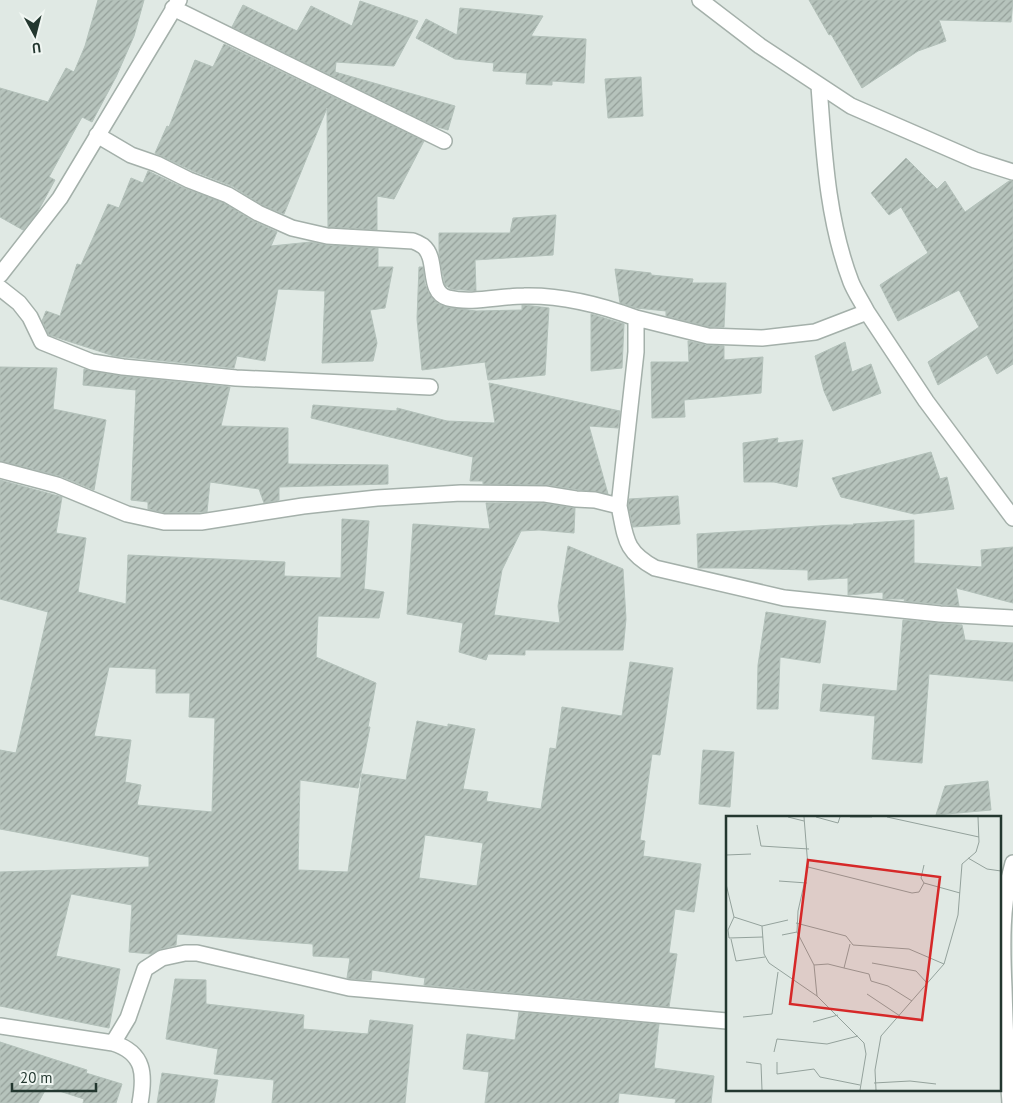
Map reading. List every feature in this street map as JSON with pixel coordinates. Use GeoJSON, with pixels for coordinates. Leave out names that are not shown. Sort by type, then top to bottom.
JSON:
{"type":"FeatureCollection","features":[{"type":"Feature","properties":{"kind":"street"},"geometry":{"type":"LineString","coordinates":[[700,0],[760,46],[851,106],[975,160],[1013,172]]}},
{"type":"Feature","properties":{"kind":"street"},"geometry":{"type":"LineString","coordinates":[[0,275],[60,198],[176,4],[444,142]]}},
{"type":"Feature","properties":{"kind":"street"},"geometry":{"type":"LineString","coordinates":[[819,86],[827,186],[836,232],[852,282],[867,312],[926,401],[1013,518]]}},
{"type":"Feature","properties":{"kind":"street"},"geometry":{"type":"LineString","coordinates":[[97,135],[131,155],[157,164],[189,180],[228,195],[292,228],[327,236],[412,241],[422,245],[432,259],[436,287],[439,293],[447,298],[465,300],[525,296],[566,298],[708,336],[762,338],[816,332],[867,312]]}},
{"type":"Feature","properties":{"kind":"street"},"geometry":{"type":"LineString","coordinates":[[0,288],[20,303],[30,317],[42,342],[92,362],[123,367],[236,378],[430,387]]}},
{"type":"Feature","properties":{"kind":"street"},"geometry":{"type":"LineString","coordinates":[[636,318],[636,352],[619,506],[628,546],[640,560],[655,568],[784,598],[940,614],[1013,618]]}},
{"type":"Feature","properties":{"kind":"street"},"geometry":{"type":"LineString","coordinates":[[0,470],[57,484],[127,514],[164,522],[201,522],[303,506],[377,498],[461,493],[545,494],[595,500],[619,506]]}},
{"type":"Feature","properties":{"kind":"street"},"geometry":{"type":"LineString","coordinates":[[1010,1103],[1002,1050],[1009,877],[1013,863]]}},
{"type":"Feature","properties":{"kind":"street"},"geometry":{"type":"LineString","coordinates":[[113,1043],[128,1018],[145,969],[162,958],[185,953],[197,953],[349,988],[726,1021]]}},
{"type":"Feature","properties":{"kind":"street"},"geometry":{"type":"LineString","coordinates":[[0,1026],[123,1046],[136,1057],[142,1071],[143,1083],[140,1103]]}},
{"type":"Feature","properties":{"kind":"building"},"geometry":{"type":"Polygon","coordinates":[[[98,0],[144,0],[134,36],[116,77],[92,122],[82,117],[49,177],[55,180],[37,213],[23,230],[0,217],[0,88],[48,102],[66,68],[74,72],[85,46],[98,0]]]}},
{"type":"Feature","properties":{"kind":"building"},"geometry":{"type":"Polygon","coordinates":[[[809,0],[1013,0],[1011,22],[939,20],[946,41],[918,51],[862,88],[809,0]]]}},
{"type":"Feature","properties":{"kind":"building"},"geometry":{"type":"Polygon","coordinates":[[[360,1],[418,21],[394,66],[336,62],[335,72],[455,106],[448,130],[434,126],[232,27],[243,5],[297,31],[311,6],[352,26],[360,1]]]}},
{"type":"Feature","properties":{"kind":"building"},"geometry":{"type":"Polygon","coordinates":[[[460,8],[543,16],[531,36],[586,39],[584,83],[552,81],[552,85],[526,84],[527,73],[493,71],[494,63],[455,59],[416,38],[426,19],[457,35],[460,8]]]}},
{"type":"Feature","properties":{"kind":"building"},"geometry":{"type":"Polygon","coordinates":[[[224,44],[424,141],[394,199],[377,196],[377,230],[328,227],[327,108],[284,214],[262,205],[232,186],[193,171],[155,153],[167,126],[169,127],[195,60],[213,67],[224,44]]]}},
{"type":"Feature","properties":{"kind":"building"},"geometry":{"type":"Polygon","coordinates":[[[641,77],[643,116],[608,118],[605,79],[641,77]]]}},
{"type":"Feature","properties":{"kind":"building"},"geometry":{"type":"Polygon","coordinates":[[[906,158],[937,189],[945,181],[965,212],[1009,181],[1013,181],[1013,364],[997,374],[987,355],[938,385],[928,362],[979,327],[959,290],[898,321],[880,285],[928,253],[901,207],[889,215],[871,193],[906,158]]]}},
{"type":"Feature","properties":{"kind":"building"},"geometry":{"type":"Polygon","coordinates":[[[148,171],[186,189],[224,203],[253,221],[277,232],[271,246],[311,242],[326,245],[378,248],[378,267],[393,267],[385,308],[370,310],[377,343],[373,361],[322,363],[325,291],[278,289],[265,361],[237,356],[234,368],[114,356],[49,335],[42,321],[46,311],[60,316],[77,264],[81,265],[108,204],[119,208],[131,178],[143,183],[148,171]]]}},
{"type":"Feature","properties":{"kind":"building"},"geometry":{"type":"Polygon","coordinates":[[[556,215],[553,255],[475,260],[476,291],[451,289],[445,285],[439,255],[439,233],[510,233],[513,218],[556,215]]]}},
{"type":"Feature","properties":{"kind":"building"},"geometry":{"type":"Polygon","coordinates":[[[419,267],[423,267],[425,284],[430,295],[437,303],[446,307],[476,311],[522,310],[522,305],[549,308],[545,375],[488,380],[485,362],[422,370],[417,319],[419,267]]]}},
{"type":"Feature","properties":{"kind":"building"},"geometry":{"type":"Polygon","coordinates":[[[615,269],[693,279],[692,283],[726,283],[724,327],[709,327],[666,316],[666,311],[636,308],[620,303],[615,269]]]}},
{"type":"Feature","properties":{"kind":"building"},"geometry":{"type":"Polygon","coordinates":[[[591,314],[624,324],[622,368],[591,371],[591,314]]]}},
{"type":"Feature","properties":{"kind":"building"},"geometry":{"type":"Polygon","coordinates":[[[688,341],[724,346],[724,360],[763,357],[761,393],[684,400],[685,417],[652,418],[651,362],[689,362],[688,341]]]}},
{"type":"Feature","properties":{"kind":"building"},"geometry":{"type":"Polygon","coordinates":[[[845,342],[852,372],[871,364],[881,393],[833,411],[824,391],[815,356],[845,342]]]}},
{"type":"Feature","properties":{"kind":"building"},"geometry":{"type":"Polygon","coordinates":[[[0,367],[57,368],[53,409],[106,420],[94,490],[60,476],[0,461],[0,367]]]}},
{"type":"Feature","properties":{"kind":"building"},"geometry":{"type":"Polygon","coordinates":[[[84,369],[122,376],[230,387],[221,426],[288,428],[288,464],[388,465],[388,484],[279,487],[279,500],[264,503],[259,489],[210,482],[207,512],[165,513],[148,509],[148,502],[131,500],[136,390],[83,385],[84,369]]]}},
{"type":"Feature","properties":{"kind":"building"},"geometry":{"type":"Polygon","coordinates":[[[489,383],[620,411],[618,428],[589,426],[608,494],[546,485],[483,484],[483,481],[470,481],[473,457],[311,418],[313,405],[397,411],[397,408],[447,421],[495,423],[489,383]]]}},
{"type":"Feature","properties":{"kind":"building"},"geometry":{"type":"Polygon","coordinates":[[[778,438],[777,443],[803,440],[797,487],[774,482],[744,482],[743,443],[778,438]]]}},
{"type":"Feature","properties":{"kind":"building"},"geometry":{"type":"Polygon","coordinates":[[[931,452],[940,479],[947,477],[954,509],[914,514],[841,497],[832,478],[931,452]]]}},
{"type":"Feature","properties":{"kind":"building"},"geometry":{"type":"Polygon","coordinates":[[[0,480],[62,497],[56,533],[86,538],[78,592],[126,604],[128,555],[285,562],[284,576],[341,578],[342,519],[369,521],[364,589],[384,592],[379,618],[318,616],[316,657],[376,683],[368,727],[370,727],[358,788],[300,780],[298,870],[348,872],[362,774],[406,780],[417,721],[448,727],[448,724],[475,729],[463,789],[488,792],[486,801],[541,809],[550,748],[556,749],[562,707],[622,716],[630,662],[673,668],[660,755],[652,754],[640,840],[645,841],[643,856],[701,864],[694,912],[675,909],[669,953],[677,954],[669,1007],[424,985],[425,978],[372,970],[371,980],[350,979],[347,978],[350,958],[313,956],[313,944],[177,934],[176,945],[160,949],[151,954],[129,952],[132,905],[71,894],[56,956],[120,969],[109,1028],[0,1006],[0,872],[149,867],[149,857],[0,829],[0,750],[16,753],[48,612],[0,599],[0,480]],[[109,667],[94,736],[131,740],[125,782],[141,785],[137,805],[212,812],[215,718],[189,717],[190,693],[156,693],[156,669],[109,667]],[[425,835],[419,878],[477,886],[483,843],[425,835]]]}},
{"type":"Feature","properties":{"kind":"building"},"geometry":{"type":"Polygon","coordinates":[[[678,496],[680,524],[633,527],[628,506],[629,499],[678,496]]]}},
{"type":"Feature","properties":{"kind":"building"},"geometry":{"type":"Polygon","coordinates":[[[486,503],[544,503],[575,508],[574,533],[539,530],[521,531],[502,570],[494,615],[560,623],[558,606],[568,546],[623,569],[626,619],[623,650],[525,650],[525,655],[488,654],[486,660],[459,652],[463,623],[407,614],[413,524],[490,529],[486,503]]]}},
{"type":"Feature","properties":{"kind":"building"},"geometry":{"type":"Polygon","coordinates":[[[914,520],[914,563],[982,567],[981,550],[1013,547],[1013,603],[956,588],[959,606],[904,601],[905,599],[883,599],[883,592],[848,595],[848,578],[808,580],[808,570],[698,568],[697,534],[914,520]]]}},
{"type":"Feature","properties":{"kind":"building"},"geometry":{"type":"Polygon","coordinates":[[[766,612],[826,621],[820,663],[780,657],[778,709],[757,709],[758,665],[766,612]]]}},
{"type":"Feature","properties":{"kind":"building"},"geometry":{"type":"Polygon","coordinates":[[[903,620],[962,625],[965,640],[1013,643],[1013,681],[929,674],[922,763],[872,759],[875,716],[820,711],[823,684],[897,691],[903,620]]]}},
{"type":"Feature","properties":{"kind":"building"},"geometry":{"type":"Polygon","coordinates":[[[703,750],[734,752],[730,807],[699,804],[703,750]]]}},
{"type":"Feature","properties":{"kind":"building"},"geometry":{"type":"Polygon","coordinates":[[[988,781],[991,810],[936,815],[945,786],[988,781]]]}},
{"type":"Feature","properties":{"kind":"building"},"geometry":{"type":"Polygon","coordinates":[[[175,979],[206,980],[206,1004],[304,1015],[303,1029],[368,1034],[370,1020],[413,1025],[405,1103],[272,1103],[274,1080],[214,1074],[218,1049],[166,1039],[175,979]]]}},
{"type":"Feature","properties":{"kind":"building"},"geometry":{"type":"Polygon","coordinates":[[[519,1012],[659,1024],[654,1068],[714,1076],[711,1103],[675,1103],[676,1099],[619,1093],[618,1103],[485,1103],[489,1072],[463,1069],[467,1034],[515,1040],[519,1012]]]}},
{"type":"Feature","properties":{"kind":"building"},"geometry":{"type":"Polygon","coordinates":[[[0,1042],[87,1070],[86,1073],[122,1084],[116,1103],[83,1103],[84,1099],[47,1087],[38,1103],[0,1103],[0,1042]]]}},
{"type":"Feature","properties":{"kind":"building"},"geometry":{"type":"Polygon","coordinates":[[[162,1073],[218,1080],[214,1103],[157,1103],[162,1073]]]}}]}
